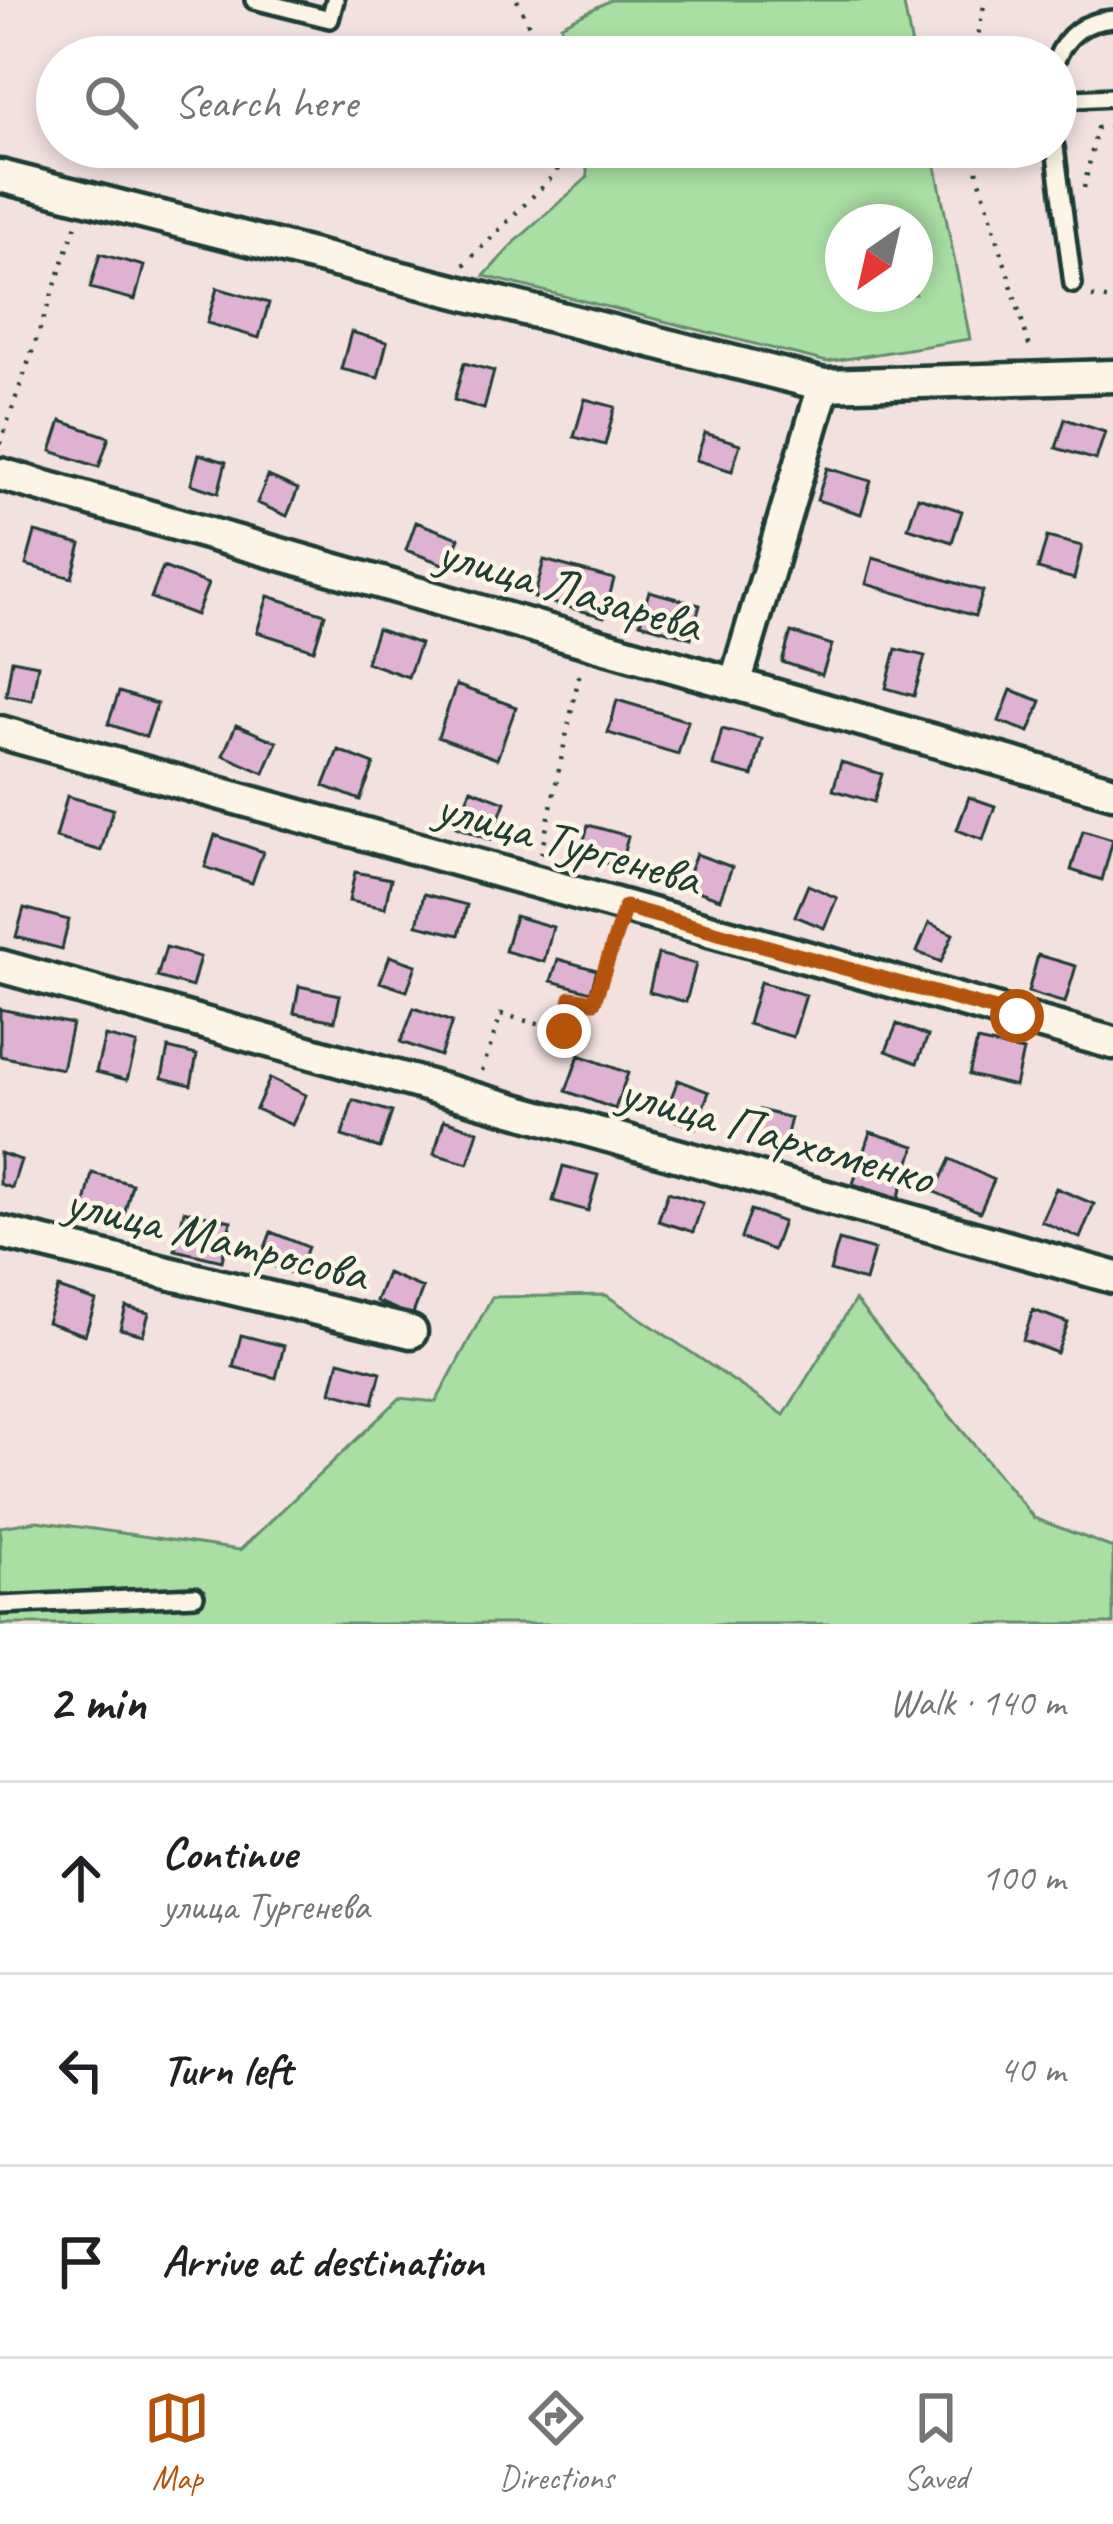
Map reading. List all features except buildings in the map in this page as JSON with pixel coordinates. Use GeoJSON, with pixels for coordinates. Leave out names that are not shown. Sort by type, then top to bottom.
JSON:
{"type":"FeatureCollection","features":[{"type":"Feature","properties":{"kind":"street"},"geometry":{"type":"LineString","coordinates":[[0,176],[824,386],[1113,376]]}},
{"type":"Feature","properties":{"kind":"street"},"geometry":{"type":"LineString","coordinates":[[735,685],[824,386]]}},
{"type":"Feature","properties":{"kind":"street","name":"улица Лазарева"},"geometry":{"type":"LineString","coordinates":[[0,474],[1113,792]]}},
{"type":"Feature","properties":{"kind":"street","name":"улица Тургенева"},"geometry":{"type":"LineString","coordinates":[[0,732],[1113,1043]]}},
{"type":"Feature","properties":{"kind":"street","name":"улица Пархоменко"},"geometry":{"type":"LineString","coordinates":[[0,966],[1113,1277]]}},
{"type":"Feature","properties":{"kind":"street","name":"улица Матросова"},"geometry":{"type":"LineString","coordinates":[[0,1232],[411,1332]]}},
{"type":"Feature","properties":{"kind":"lane"},"geometry":{"type":"LineString","coordinates":[[254,0],[330,20],[335,0]]}},
{"type":"Feature","properties":{"kind":"lane"},"geometry":{"type":"LineString","coordinates":[[1072,36],[1089,21],[1113,19]]}},
{"type":"Feature","properties":{"kind":"lane"},"geometry":{"type":"LineString","coordinates":[[1077,99],[1113,97]]}},
{"type":"Feature","properties":{"kind":"lane"},"geometry":{"type":"LineString","coordinates":[[1058,168],[1073,284]]}},
{"type":"Feature","properties":{"kind":"lane"},"geometry":{"type":"LineString","coordinates":[[0,1605],[195,1596]]}},
{"type":"Feature","properties":{"kind":"path"},"geometry":{"type":"LineString","coordinates":[[518,0],[534,36]]}},
{"type":"Feature","properties":{"kind":"path"},"geometry":{"type":"LineString","coordinates":[[978,36],[985,0]]}},
{"type":"Feature","properties":{"kind":"path"},"geometry":{"type":"LineString","coordinates":[[440,289],[557,168]]}},
{"type":"Feature","properties":{"kind":"path"},"geometry":{"type":"LineString","coordinates":[[976,168],[1039,378]]}},
{"type":"Feature","properties":{"kind":"path"},"geometry":{"type":"LineString","coordinates":[[0,444],[84,200]]}},
{"type":"Feature","properties":{"kind":"path"},"geometry":{"type":"LineString","coordinates":[[536,882],[586,642]]}},
{"type":"Feature","properties":{"kind":"path"},"geometry":{"type":"LineString","coordinates":[[474,1099],[501,1014],[564,1031],[571,998],[594,1002],[625,907]]}},
{"type":"Feature","properties":{"kind":"green space"},"geometry":{"type":"Polygon","coordinates":[[[611,0],[903,0],[910,36],[563,36],[561,25],[611,0]]]}},
{"type":"Feature","properties":{"kind":"green space"},"geometry":{"type":"Polygon","coordinates":[[[586,168],[936,168],[970,339],[827,362],[484,276],[588,177],[586,168]]]}},
{"type":"Feature","properties":{"kind":"green space"},"geometry":{"type":"Polygon","coordinates":[[[606,1295],[784,1415],[855,1300],[1034,1518],[1113,1548],[1113,1624],[0,1624],[0,1527],[37,1521],[240,1550],[400,1398],[436,1402],[492,1297],[606,1295]]]}},
{"type":"Feature","properties":{"kind":"route"},"geometry":{"type":"LineString","coordinates":[[564,1031],[571,998],[594,1002],[625,907],[1017,1016]]}}]}
